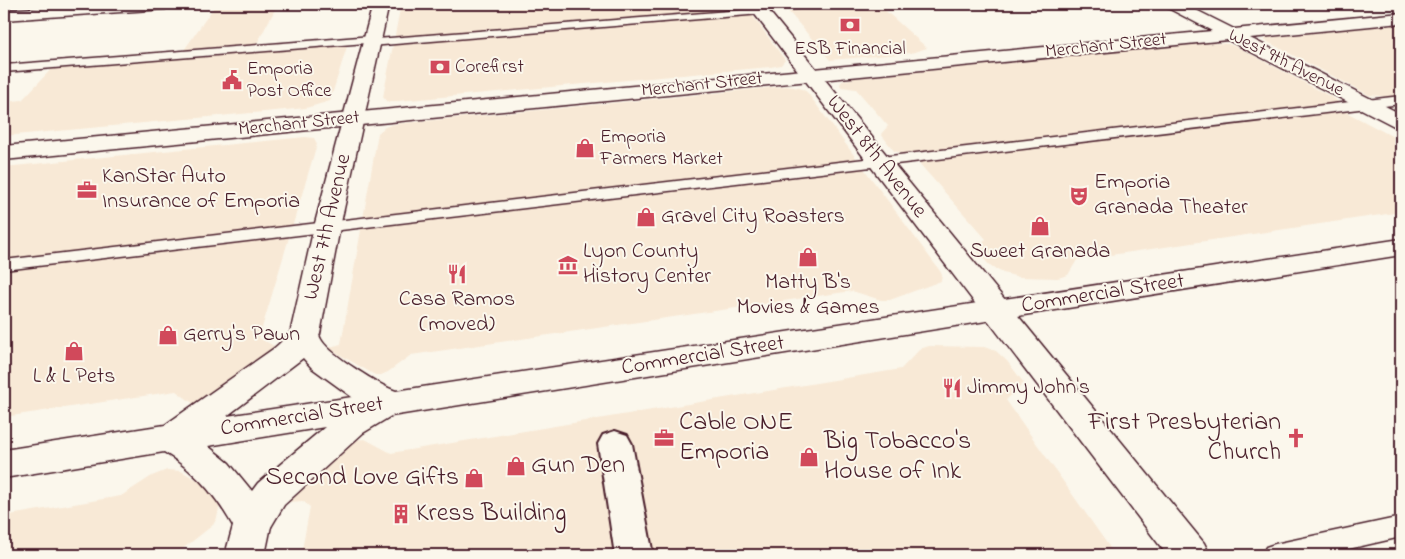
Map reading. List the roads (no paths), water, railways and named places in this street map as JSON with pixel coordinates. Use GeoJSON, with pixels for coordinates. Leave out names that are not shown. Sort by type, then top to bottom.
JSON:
{"type":"FeatureCollection","features":[{"type":"Feature","properties":{"kind":"street"},"geometry":{"type":"LineString","coordinates":[[4,15],[165,4]]}},
{"type":"Feature","properties":{"kind":"street","name":"West 7th Avenue"},"geometry":{"type":"LineString","coordinates":[[305,334],[327,227],[381,4]]}},
{"type":"Feature","properties":{"kind":"street","name":"West 9th Avenue"},"geometry":{"type":"LineString","coordinates":[[1172,4],[1401,122]]}},
{"type":"Feature","properties":{"kind":"street","name":"West 8th Avenue"},"geometry":{"type":"LineString","coordinates":[[759,8],[1190,555]]}},
{"type":"Feature","properties":{"kind":"street","name":"Merchant Street"},"geometry":{"type":"LineString","coordinates":[[4,153],[1401,18]]}},
{"type":"Feature","properties":{"kind":"street","name":"Commercial Street"},"geometry":{"type":"LineString","coordinates":[[4,464],[393,402],[1401,247]]}},
{"type":"Feature","properties":{"kind":"street"},"geometry":{"type":"LineString","coordinates":[[305,334],[308,345],[322,360],[364,390],[376,397],[393,402]]}},
{"type":"Feature","properties":{"kind":"street"},"geometry":{"type":"LineString","coordinates":[[164,438],[200,419],[294,349],[305,334]]}},
{"type":"Feature","properties":{"kind":"street"},"geometry":{"type":"LineString","coordinates":[[249,540],[261,508],[271,494],[351,424],[393,402]]}},
{"type":"Feature","properties":{"kind":"street"},"geometry":{"type":"LineString","coordinates":[[164,438],[188,449],[228,486],[247,511],[249,540]]}},
{"type":"Feature","properties":{"kind":"street"},"geometry":{"type":"LineString","coordinates":[[615,444],[634,555]]}},
{"type":"Feature","properties":{"kind":"lane"},"geometry":{"type":"LineString","coordinates":[[4,69],[817,4]]}},
{"type":"Feature","properties":{"kind":"lane"},"geometry":{"type":"LineString","coordinates":[[4,265],[1401,100]]}},
{"type":"Feature","properties":{"kind":"lane"},"geometry":{"type":"LineString","coordinates":[[1275,555],[1401,527]]}},
{"type":"Feature","properties":{"kind":"place","name":"ESB Financial"},"geometry":{"type":"Point","coordinates":[850,25]}},
{"type":"Feature","properties":{"kind":"place","name":"Corefirst"},"geometry":{"type":"Point","coordinates":[440,67]}},
{"type":"Feature","properties":{"kind":"place","name":"Emporia Post Office"},"geometry":{"type":"Point","coordinates":[232,80]}},
{"type":"Feature","properties":{"kind":"place","name":"Emporia Farmers Market"},"geometry":{"type":"Point","coordinates":[585,148]}},
{"type":"Feature","properties":{"kind":"place","name":"KanStar Auto Insurance of Emporia"},"geometry":{"type":"Point","coordinates":[87,190]}},
{"type":"Feature","properties":{"kind":"place","name":"Emporia Granada Theater"},"geometry":{"type":"Point","coordinates":[1079,196]}},
{"type":"Feature","properties":{"kind":"place","name":"Gravel City Roasters"},"geometry":{"type":"Point","coordinates":[646,217]}},
{"type":"Feature","properties":{"kind":"place","name":"Sweet Granada"},"geometry":{"type":"Point","coordinates":[1040,226]}},
{"type":"Feature","properties":{"kind":"place","name":"Matty B's Movies & Games"},"geometry":{"type":"Point","coordinates":[808,257]}},
{"type":"Feature","properties":{"kind":"place","name":"Lyon County History Center"},"geometry":{"type":"Point","coordinates":[568,265]}},
{"type":"Feature","properties":{"kind":"place","name":"Casa Ramos (moved)"},"geometry":{"type":"Point","coordinates":[457,274]}},
{"type":"Feature","properties":{"kind":"place","name":"Gerry's Pawn"},"geometry":{"type":"Point","coordinates":[168,335]}},
{"type":"Feature","properties":{"kind":"place","name":"L & L Pets"},"geometry":{"type":"Point","coordinates":[74,351]}},
{"type":"Feature","properties":{"kind":"place","name":"Jimmy John's"},"geometry":{"type":"Point","coordinates":[952,388]}},
{"type":"Feature","properties":{"kind":"place","name":"Cable ONE Emporia"},"geometry":{"type":"Point","coordinates":[664,438]}},
{"type":"Feature","properties":{"kind":"place","name":"First Presbyterian Church"},"geometry":{"type":"Point","coordinates":[1296,438]}},
{"type":"Feature","properties":{"kind":"place","name":"Big Tobacco's House of Ink"},"geometry":{"type":"Point","coordinates":[809,457]}},
{"type":"Feature","properties":{"kind":"place","name":"Gun Den"},"geometry":{"type":"Point","coordinates":[516,466]}},
{"type":"Feature","properties":{"kind":"place","name":"Second Love Gifts"},"geometry":{"type":"Point","coordinates":[474,478]}},
{"type":"Feature","properties":{"kind":"place","name":"Kress Building"},"geometry":{"type":"Point","coordinates":[401,514]}}]}
